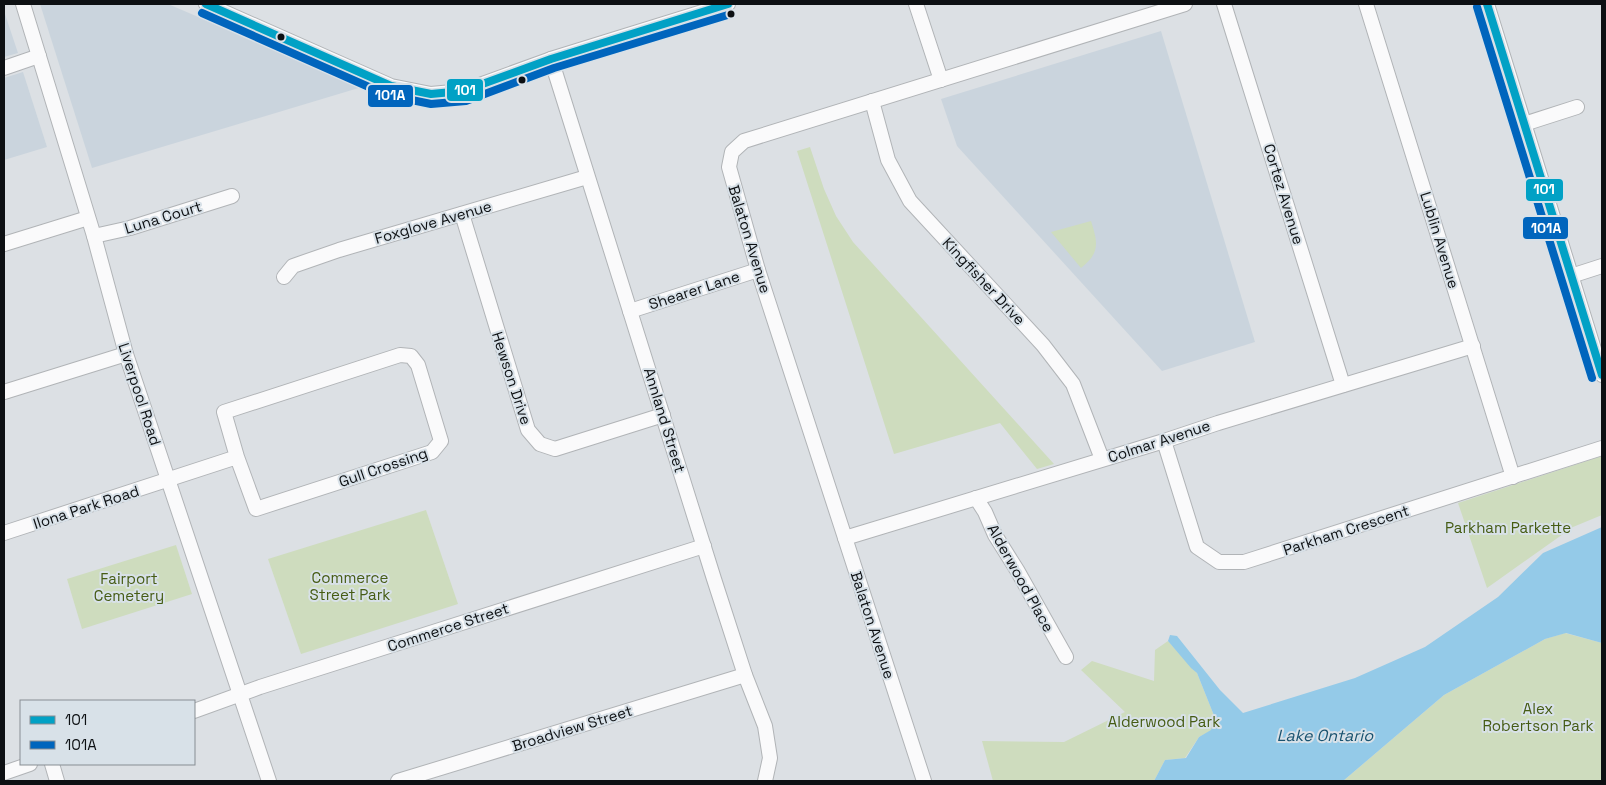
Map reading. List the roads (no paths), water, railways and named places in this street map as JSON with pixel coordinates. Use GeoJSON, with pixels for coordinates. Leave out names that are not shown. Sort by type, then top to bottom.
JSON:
{"type":"FeatureCollection","features":[{"type":"Feature","properties":{"kind":"street","name":"Liverpool Road"},"geometry":{"type":"LineString","coordinates":[[23,4],[94,236],[126,354],[268,781]]}},
{"type":"Feature","properties":{"kind":"street"},"geometry":{"type":"LineString","coordinates":[[206,4],[391,86],[431,94],[463,91],[551,59],[728,4]]}},
{"type":"Feature","properties":{"kind":"street"},"geometry":{"type":"LineString","coordinates":[[916,4],[941,80]]}},
{"type":"Feature","properties":{"kind":"street","name":"Balaton Avenue"},"geometry":{"type":"LineString","coordinates":[[924,781],[758,270],[729,167],[732,152],[744,141],[1185,4]]}},
{"type":"Feature","properties":{"kind":"street","name":"Cortez Avenue"},"geometry":{"type":"LineString","coordinates":[[1224,4],[1343,385]]}},
{"type":"Feature","properties":{"kind":"street","name":"Lublin Avenue"},"geometry":{"type":"LineString","coordinates":[[1366,4],[1513,477]]}},
{"type":"Feature","properties":{"kind":"street"},"geometry":{"type":"LineString","coordinates":[[1487,4],[1602,375]]}},
{"type":"Feature","properties":{"kind":"street"},"geometry":{"type":"LineString","coordinates":[[4,68],[40,56]]}},
{"type":"Feature","properties":{"kind":"street","name":"Annland Street"},"geometry":{"type":"LineString","coordinates":[[551,59],[745,675],[764,726],[770,758],[765,781]]}},
{"type":"Feature","properties":{"kind":"street","name":"Kingfisher Drive"},"geometry":{"type":"LineString","coordinates":[[872,101],[888,160],[910,201],[1043,345],[1074,384],[1102,459]]}},
{"type":"Feature","properties":{"kind":"street"},"geometry":{"type":"LineString","coordinates":[[1524,124],[1577,107]]}},
{"type":"Feature","properties":{"kind":"street","name":"Foxglove Avenue"},"geometry":{"type":"LineString","coordinates":[[284,277],[293,266],[339,250],[588,177]]}},
{"type":"Feature","properties":{"kind":"street","name":"Luna Court"},"geometry":{"type":"LineString","coordinates":[[94,236],[130,228],[232,196]]}},
{"type":"Feature","properties":{"kind":"street","name":"Hewson Drive"},"geometry":{"type":"LineString","coordinates":[[462,214],[528,430],[540,444],[555,449],[663,415]]}},
{"type":"Feature","properties":{"kind":"street"},"geometry":{"type":"LineString","coordinates":[[4,244],[88,218]]}},
{"type":"Feature","properties":{"kind":"street"},"geometry":{"type":"LineString","coordinates":[[1571,276],[1602,266]]}},
{"type":"Feature","properties":{"kind":"street","name":"Shearer Lane"},"geometry":{"type":"LineString","coordinates":[[630,311],[758,270]]}},
{"type":"Feature","properties":{"kind":"street","name":"Colmar Avenue"},"geometry":{"type":"LineString","coordinates":[[845,538],[1473,346]]}},
{"type":"Feature","properties":{"kind":"street"},"geometry":{"type":"LineString","coordinates":[[4,392],[126,354]]}},
{"type":"Feature","properties":{"kind":"street","name":"Gull Crossing"},"geometry":{"type":"LineString","coordinates":[[400,355],[411,356],[418,365],[441,441],[432,452],[256,509],[237,457],[224,412],[400,355]]}},
{"type":"Feature","properties":{"kind":"street","name":"Parkham Crescent"},"geometry":{"type":"LineString","coordinates":[[1164,441],[1197,547],[1219,562],[1244,562],[1602,448]]}},
{"type":"Feature","properties":{"kind":"street"},"geometry":{"type":"LineString","coordinates":[[168,480],[237,457]]}},
{"type":"Feature","properties":{"kind":"street","name":"Ilona Park Road"},"geometry":{"type":"LineString","coordinates":[[4,533],[168,480]]}},
{"type":"Feature","properties":{"kind":"street","name":"Alderwood Place"},"geometry":{"type":"LineString","coordinates":[[976,498],[1066,657]]}},
{"type":"Feature","properties":{"kind":"street","name":"Commerce Street"},"geometry":{"type":"LineString","coordinates":[[195,711],[240,694],[704,546]]}},
{"type":"Feature","properties":{"kind":"street","name":"Broadview Street"},"geometry":{"type":"LineString","coordinates":[[398,781],[745,675]]}},
{"type":"Feature","properties":{"kind":"street"},"geometry":{"type":"LineString","coordinates":[[4,773],[27,765]]}},
{"type":"Feature","properties":{"kind":"street"},"geometry":{"type":"LineString","coordinates":[[52,765],[57,781]]}},
{"type":"Feature","properties":{"kind":"water","name":"Lake Ontario"},"geometry":{"type":"Polygon","coordinates":[[[1602,527],[1602,643],[1566,633],[1545,639],[1444,695],[1343,781],[1154,781],[1165,760],[1186,758],[1199,737],[1211,730],[1215,718],[1197,673],[1168,641],[1170,635],[1177,636],[1220,690],[1243,713],[1355,678],[1425,647],[1498,597],[1543,553],[1602,527]]]}},
{"type":"Feature","properties":{"kind":"park label","name":"Parkham Parkette"},"geometry":{"type":"Point","coordinates":[1508,527]}},
{"type":"Feature","properties":{"kind":"park label","name":"Fairport Cemetery"},"geometry":{"type":"Point","coordinates":[129,586]}},
{"type":"Feature","properties":{"kind":"park label","name":"Commerce Street Park"},"geometry":{"type":"Point","coordinates":[350,586]}},
{"type":"Feature","properties":{"kind":"park label","name":"Alex Robertson Park"},"geometry":{"type":"Point","coordinates":[1538,716]}},
{"type":"Feature","properties":{"kind":"park label","name":"Alderwood Park"},"geometry":{"type":"Point","coordinates":[1164,721]}}]}
